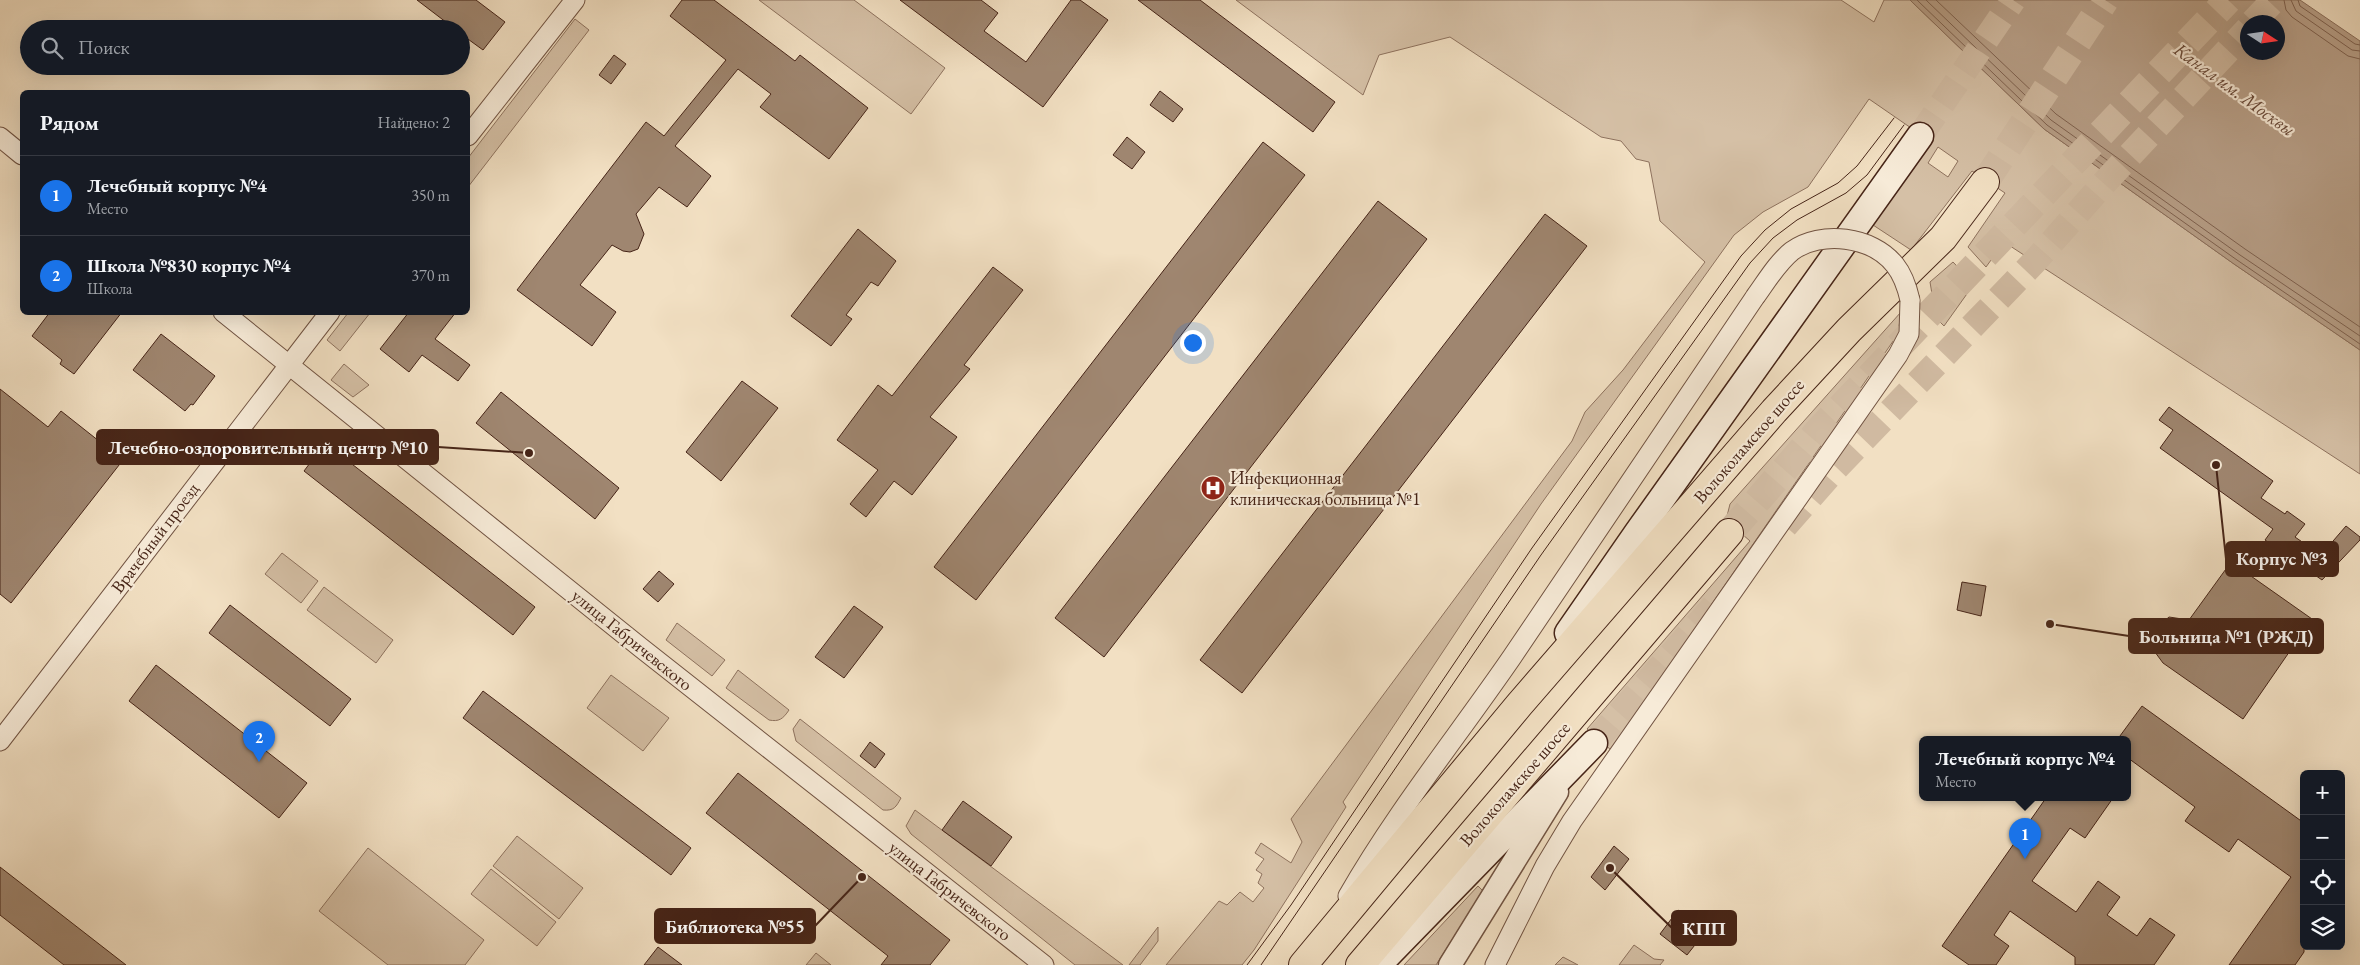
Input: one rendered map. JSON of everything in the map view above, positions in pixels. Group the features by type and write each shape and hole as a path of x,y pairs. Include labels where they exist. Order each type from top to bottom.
{"main road":[{"name":"Волоколамское шоссе","path":"1519,705 1638,532 1734,400 1920,136"},
{"name":"Волоколамское шоссе","path":"1310,957 1519,705 1774,411 1849,330 1943,238 1985,182"},
{"name":"Волоколамское шоссе","path":"1360,965 1729,533"},
{"path":"1378,965 1594,743"}],"street":[{"path":"470,133 575,0"},
{"path":"0,137 20,153"},
{"path":"1310,957 1369,860 1421,782 1511,658 1755,296 1774,271 1792,251 1815,241 1838,238 1859,242 1880,251 1894,264 1906,282 1910,300 1909,334 1898,355 1572,822 1545,866 1495,965"},
{"name":"улица Габричевского","path":"227,315 640,647 1044,965"},
{"name":"Врачебный проезд","path":"0,741 288,364 328,315"},
{"path":"1450,965 1554,796 1594,743"}],"shaded area":[{"path":"759,0 854,0 945,68 911,114"},
{"path":"1236,0 1841,0 1874,22 1884,0 1910,0 2044,129 2234,264 2360,350 2360,474 2004,242 1986,267 1968,247 2005,193 1972,171 1911,250 1873,225 1927,139 1869,99 1808,187 1763,212 1734,235 1541,504 1343,802 1346,807 1254,950 1242,965 1166,965 1219,901 1227,905 1240,892 1253,902 1264,888 1258,883 1262,874 1256,870 1264,859 1255,853 1261,843 1291,863 1302,842 1291,819 1572,441 1585,412 1623,370 1705,262 1660,221 1649,162 1636,159 1621,141 1601,137 1450,37 1379,55 1363,95","holes":["1938,147 1958,161 1948,177 1928,163"]},
{"path":"575,19 589,30 470,184 470,155"},
{"path":"1953,262 1974,284 1944,326 1936,318 1930,282"},
{"path":"1901,312 1898,334 1611,750 1587,729 1750,541 1726,520 1730,504"},
{"path":"346,315 368,315 340,351 327,340"},
{"path":"344,364 369,385 353,397 331,380"},
{"path":"282,553 318,581 301,603 265,574"},
{"path":"324,587 393,640 376,663 307,610"},
{"path":"677,623 725,660 712,676 666,640"},
{"path":"738,670 789,710 785,716 776,721 769,720 726,688"},
{"path":"611,675 669,718 643,751 587,708"},
{"path":"800,719 901,798 896,806 890,810 883,810 796,741 793,729"},
{"path":"915,810 1123,965 1075,965 911,834 906,826"},
{"path":"517,836 583,888 559,919 493,866"},
{"path":"368,848 484,940 465,965 388,965 319,911"},
{"path":"491,869 556,922 537,946 471,894"},
{"path":"1478,886 1483,891 1436,965 1404,965"},
{"path":"1158,927 1158,941 1140,965 1129,965"},
{"path":"1634,945 1654,959 1664,960 1660,965 1619,965"},
{"path":"816,953 831,965 806,965"},
{"path":"1563,957 1578,965 1555,965"}],"water":[{"name":"Канал им. Москвы","path":"1910,0 2300,0 2360,41 2360,350 2234,264 2044,129"}],"building":[{"path":"417,0 476,0 505,22 483,50 470,41 470,20 443,20"},
{"path":"682,0 714,0 795,61 800,55 868,108 829,159 760,107 771,94 738,69 675,146 711,176 687,207 659,187 636,214 644,234 638,249 630,252 623,251 612,245 580,285 616,312 592,346 517,290 646,122 664,136 726,60 670,16"},
{"path":"900,0 981,0 998,13 984,31 1026,62 1071,0 1080,0 1108,20 1043,107"},
{"path":"1138,0 1200,0 1335,102 1313,132"},
{"path":"614,55 626,64 611,84 599,75"},
{"path":"1160,91 1183,109 1173,122 1150,105"},
{"path":"1127,137 1145,152 1132,169 1113,155"},
{"path":"1263,142 1305,175 976,600 934,567"},
{"path":"1378,201 1427,239 1104,657 1055,618"},
{"path":"1545,214 1587,246 1242,693 1200,660"},
{"path":"858,229 896,261 878,286 871,282 846,315 852,319 831,346 791,316"},
{"path":"993,267 1023,290 964,365 970,369 930,417 957,437 912,495 894,481 866,517 850,504 878,470 837,440 878,385 892,396"},
{"path":"48,315 120,315 74,374 60,364 62,360 32,336"},
{"path":"407,315 454,315 435,339 470,365 458,381 422,355 409,372 380,349"},
{"path":"161,334 215,376 193,405 191,404 185,411 133,370"},
{"path":"742,381 778,408 721,481 686,452"},
{"path":"0,389 48,427 61,411 123,460 11,603 0,594"},
{"path":"501,392 619,488 595,519 476,423"},
{"path":"2169,407 2273,481 2261,498 2285,514 2287,511 2305,524 2295,537 2321,555 2346,526 2360,537 2360,540 2322,580 2265,540 2273,529 2160,448 2173,430 2159,420"},
{"path":"325,443 535,607 513,635 304,471"},
{"path":"2231,562 2312,619 2243,719 2163,663 2152,648 2155,629 2169,617 2189,620"},
{"path":"659,571 674,584 658,602 643,589"},
{"path":"1962,582 1986,586 1981,616 1957,610"},
{"path":"230,605 351,699 330,726 209,633"},
{"path":"854,606 883,627 844,678 815,657"},
{"path":"156,665 307,783 279,818 129,701"},
{"path":"483,691 691,848 671,875 463,718"},
{"path":"2142,706 2300,820 2300,950 2304,950 2304,952 2295,965 2229,965 2291,877 2238,839 2229,852 2185,821 2195,807 2131,760 2131,736 2120,736"},
{"path":"870,742 885,754 875,768 860,756"},
{"path":"738,773 950,940 930,965 881,965 888,956 706,813"},
{"path":"963,801 1012,837 991,866 942,830"},
{"path":"2044,801 2111,801 2085,838 2070,828 2032,881 2076,912 2098,881 2120,897 2107,915 2137,936 2150,918 2175,935 2154,965 2075,965 2075,957 2010,911 1994,935 2009,946 1996,965 1969,965 1942,946"},
{"path":"1614,846 1629,859 1605,890 1591,877"},
{"path":"0,867 126,965 64,965 0,915"},
{"path":"1678,910 1706,931 1687,955 1660,934"},
{"path":"658,947 682,965 644,965"}],"tunnel":[{"path":"1920,136 2013,0"},
{"path":"1985,182 2105,0"},
{"path":"1729,533 1819,430 2228,0"},
{"path":"2260,15 2274,0"},
{"path":"1785,526 1835,469 2036,260 2105,182 2240,38"},
{"path":"1594,743 1721,598"}],"tram line":[{"path":"1247,965 1291,905 1532,548 1741,256 1765,230 1791,209 1838,183 1857,166 1894,118"},
{"path":"1261,965 1541,555 1750,263 1773,238 1797,220 1846,193 1867,175 1904,125"}],"place":[{"name":"Лечебно-оздоровительный центр №10","path":"529,453"},
{"name":"Корпус №3","path":"2216,465"},
{"name":"Инфекционная клиническая больница №1","path":"1213,488"},
{"name":"Больница №1 (РЖД)","path":"2050,624"},
{"name":"Школа №830 корпус №4","path":"259,762"},
{"name":"Лечебный корпус №4","path":"2025,859"},
{"name":"КПП","path":"1610,868"},
{"name":"Библиотека №55","path":"862,877"}]}
